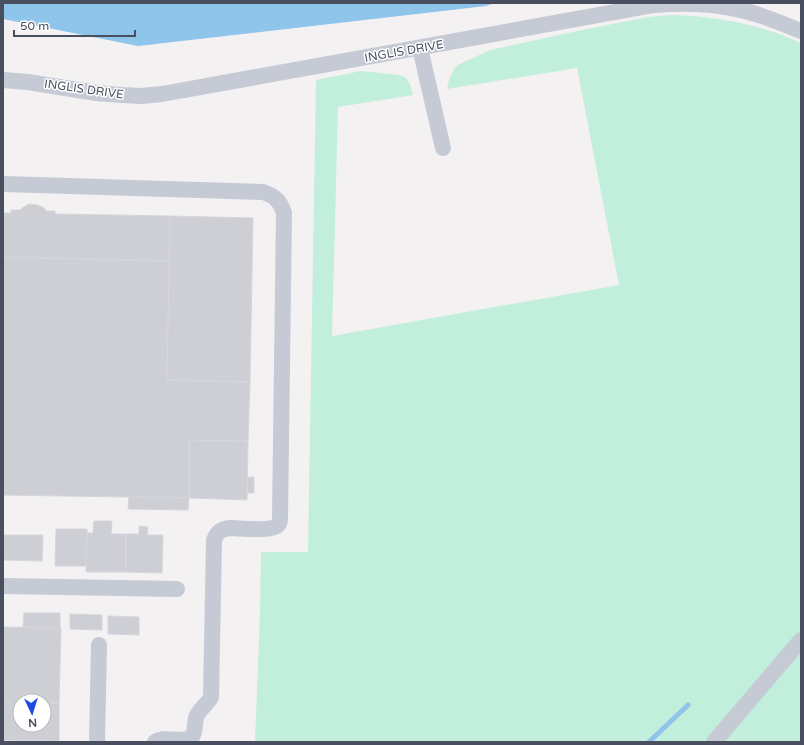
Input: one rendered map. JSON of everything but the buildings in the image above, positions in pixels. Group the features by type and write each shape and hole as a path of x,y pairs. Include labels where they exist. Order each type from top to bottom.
{"street":[{"name":"INGLIS DRIVE","path":"3,80 28,82 103,94 141,96 162,94 654,5 691,3 730,8 753,13 801,31"},
{"path":"420,48 443,148"},
{"path":"3,184 263,192 271,195 277,200 282,206 284,212 279,523 278,526 270,529 224,528 216,535 214,540 211,697 196,718 195,731 192,737 187,739 162,739 155,742"},
{"path":"3,586 177,589"},
{"path":"714,742 801,640"},
{"path":"97,742 99,645"}],"green space":[{"path":"672,15 706,17 754,26 801,43 801,631 707,742 255,742 261,552 308,552 316,80 361,71 399,75 406,78 410,84 413,95 338,107 332,336 619,285 577,68 447,89 452,73 458,65 490,50 649,17"},
{"path":"801,650 801,742 722,742"}],"water":[{"path":"3,3 494,3 486,6 138,46 3,19"}],"waterway":[{"path":"649,742 688,705"}]}
